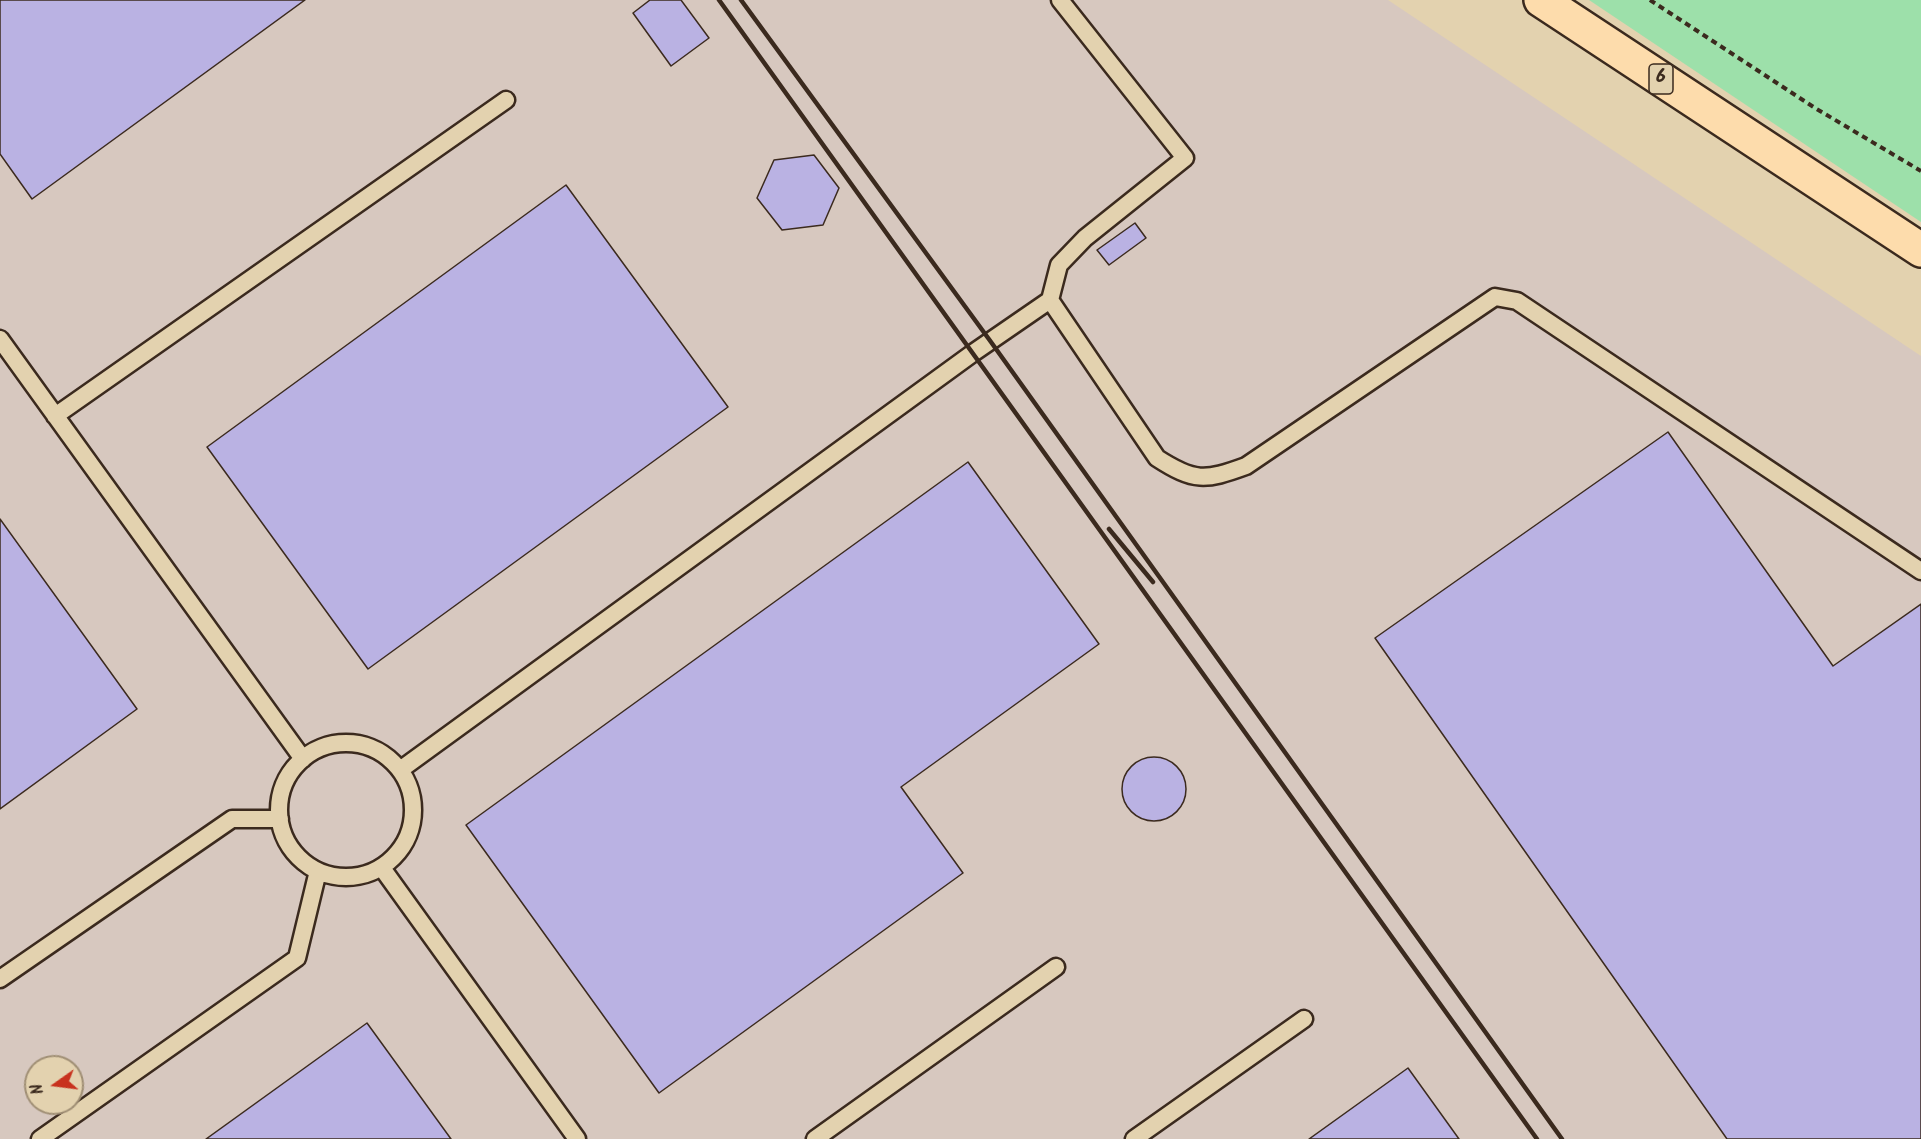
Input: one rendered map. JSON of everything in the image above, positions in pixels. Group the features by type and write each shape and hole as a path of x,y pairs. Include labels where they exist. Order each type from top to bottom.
{"main road":[{"name":"6","path":"1541,0 1921,250"}],"lane":[{"path":"400,770 973,353 1050,300 1059,265 1085,238 1185,158 1060,0"},
{"path":"55,416 506,100"},
{"path":"1050,300 1157,458 1182,474 1215,477 1246,466 1495,297 1517,301 1921,571"},
{"path":"0,339 303,759"},
{"path":"343,743 364,745 384,755 400,770 412,795 412,823 402,849 382,868 361,876 339,877 318,871 300,858 286,840 280,819 281,797 289,776 303,759 322,748 343,743"},
{"path":"0,979 232,819 280,819"},
{"path":"382,868 577,1139"},
{"path":"40,1139 297,958 318,871"},
{"path":"815,1139 1056,967"},
{"path":"1134,1139 1304,1019"}],"path":[{"path":"1650,0 1815,108 1921,171"}],"shaded area":[{"path":"0,0 1388,0 1921,356 1921,1139 0,1139"}],"green space":[{"path":"1589,0 1921,0 1921,222"}],"building":[{"path":"0,0 305,0 32,199 0,154"},
{"path":"650,0 681,0 709,38 671,66 633,13"},
{"path":"814,155 839,188 823,225 782,230 757,198 774,160"},
{"path":"566,185 728,407 368,669 207,447"},
{"path":"1135,223 1146,238 1109,265 1097,250"},
{"path":"1668,432 1833,666 1921,604 1921,1139 1727,1139 1375,638"},
{"path":"968,462 1099,644 901,787 963,873 659,1093 466,825"},
{"path":"0,519 137,709 0,809"},
{"path":"1154,757 1166,759 1177,766 1184,777 1186,789 1184,801 1177,812 1166,819 1154,821 1142,819 1131,812 1124,801 1122,789 1124,777 1131,766 1142,759"},
{"path":"367,1023 451,1139 206,1139"},
{"path":"1408,1068 1459,1139 1309,1139"}],"railway":[{"path":"719,0 1537,1139"},
{"path":"741,0 991,342 1562,1139"},
{"path":"1109,529 1153,582"}]}
